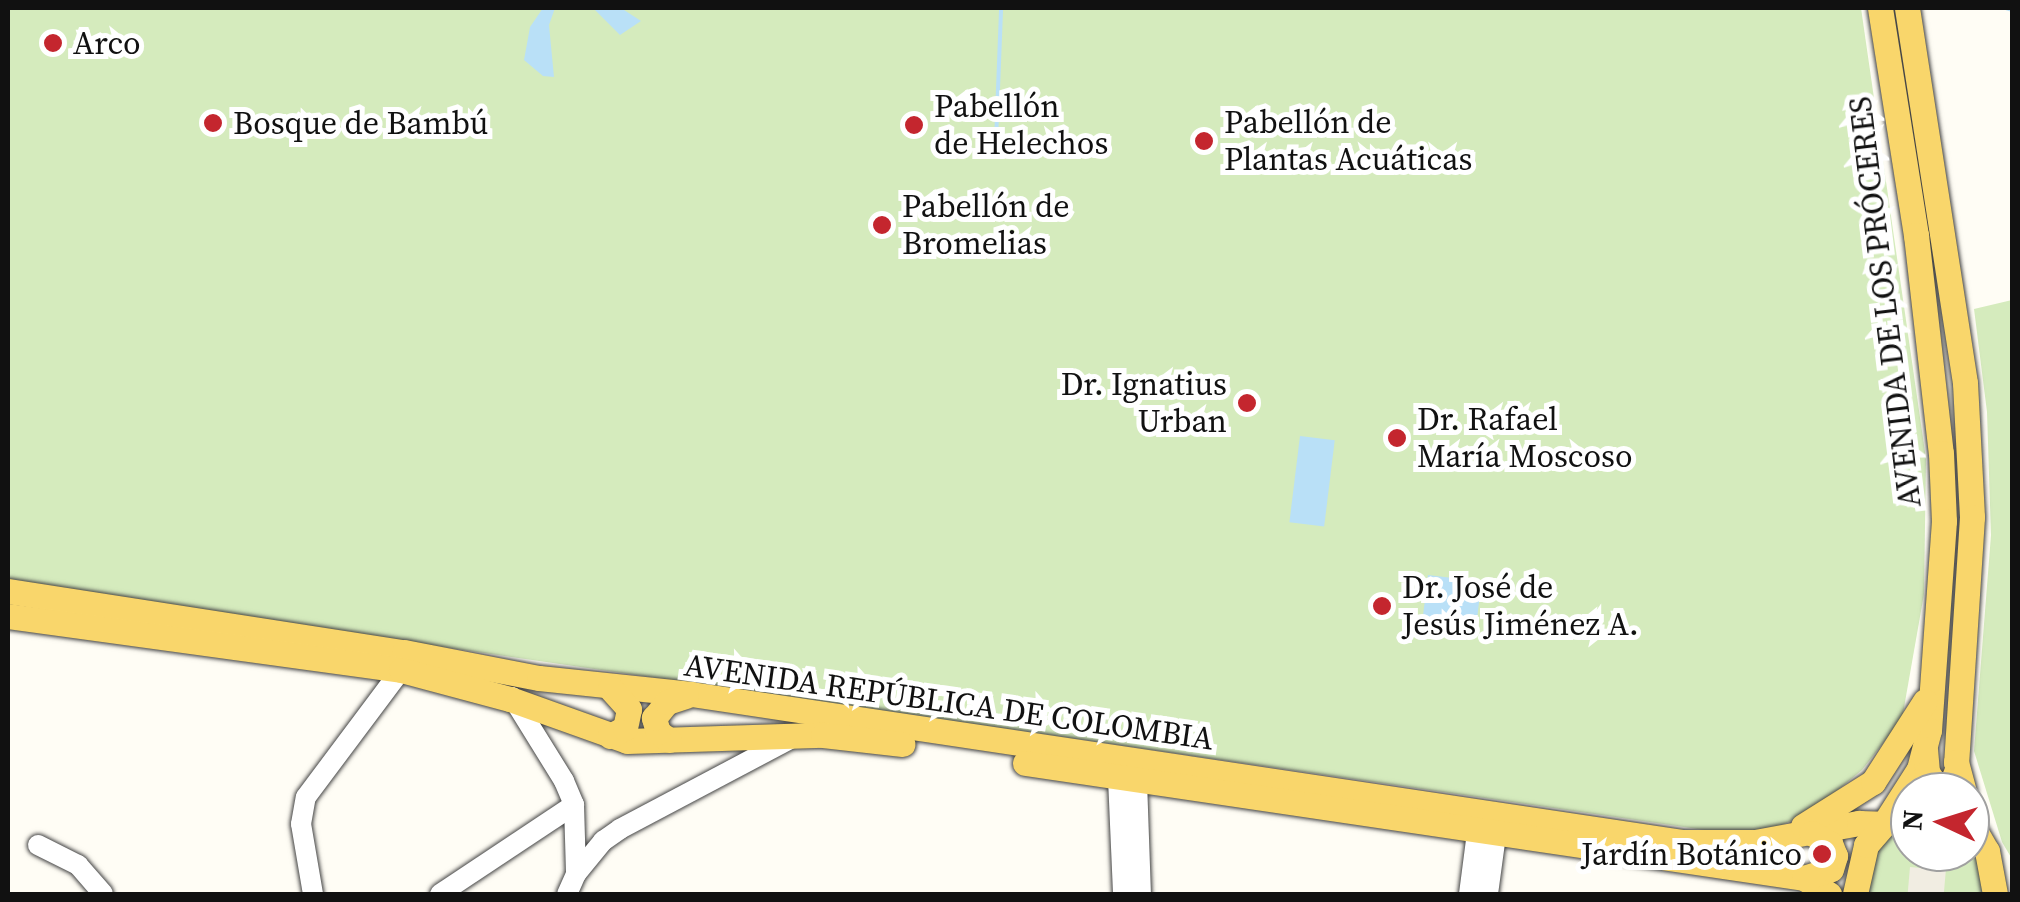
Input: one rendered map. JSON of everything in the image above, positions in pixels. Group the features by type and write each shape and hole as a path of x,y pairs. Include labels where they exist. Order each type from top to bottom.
{"main road":[{"name":"AVENIDA DE LOS PRÓCERES","path":"1880,8 1916,235 1941,453 1942,577 1925,749 1916,772"},
{"name":"AVENIDA DE LOS PRÓCERES","path":"1907,8 1965,383 1972,517 1961,772"},
{"name":"AVENIDA REPÚBLICA DE COLOMBIA","path":"8,591 404,652 539,678 691,694 1682,842 1755,842 1890,817"},
{"name":"AVENIDA REPÚBLICA DE COLOMBIA","path":"8,616 402,670 510,699 610,736 668,740 797,736 897,743 1804,878 1829,894"},
{"path":"1785,836 1873,782 1916,721 1932,687"},
{"path":"610,688 630,709 625,728 610,736"},
{"path":"668,740 655,726 658,710 691,694"},
{"path":"1925,749 1927,772"},
{"name":"AVENIDA DE LOS PRÓCERES","path":"1855,894 1859,860 1890,820"},
{"path":"1804,878 1831,869 1836,856 1830,843 1811,834"},
{"path":"1990,852 2012,883"}],"street":[{"path":"313,894 300,824 306,796 402,670"},
{"path":"539,678 510,699 564,780 574,806 576,874"},
{"path":"568,894 576,874 620,829 797,736"},
{"path":"1123,894 1128,780"},
{"path":"1128,780 1141,894"},
{"path":"440,894 574,806"},
{"path":"1469,894 1487,833"},
{"path":"1487,833 1488,894"},
{"path":"38,846 78,865 103,894"}],"green space":[{"path":"8,8 1861,8 1926,459 1924,594 1902,719 1862,770 1811,812 1775,828 1739,835 8,584"},
{"path":"2012,300 2012,859 2002,842 1990,803 1990,772 1980,772 1974,751 1991,535 1987,412 1974,309"},
{"path":"1890,830 1890,872 1982,872 1989,894 1862,894 1870,854"}],"shaded area":[{"path":"1910,872 1946,872 1944,894 1908,894"}],"water":[{"path":"543,8 555,8 549,25 554,77 543,76 524,60 530,27"},
{"path":"593,8 621,8 641,21 620,35"},
{"path":"1300,436 1335,440 1324,527 1289,522"},
{"path":"1428,575 1482,582 1476,624 1423,618"}],"waterway":[{"path":"996,141 1001,8"},
{"path":"2006,8 2012,10"}],"place":[{"name":"Arco","path":"53,43"},
{"name":"Bosque de Bambú","path":"213,123"},
{"name":"Pabellón de Helechos","path":"914,125"},
{"name":"Pabellón de Plantas Acuáticas","path":"1204,141"},
{"name":"Pabellón de Bromelias","path":"882,225"},
{"name":"Dr. Ignatius Urban","path":"1247,403"},
{"name":"Dr. Rafael María Moscoso","path":"1397,438"},
{"name":"Dr. José de Jesús Jiménez A.","path":"1382,606"},
{"name":"Jardín Botánico","path":"1822,854"}]}
